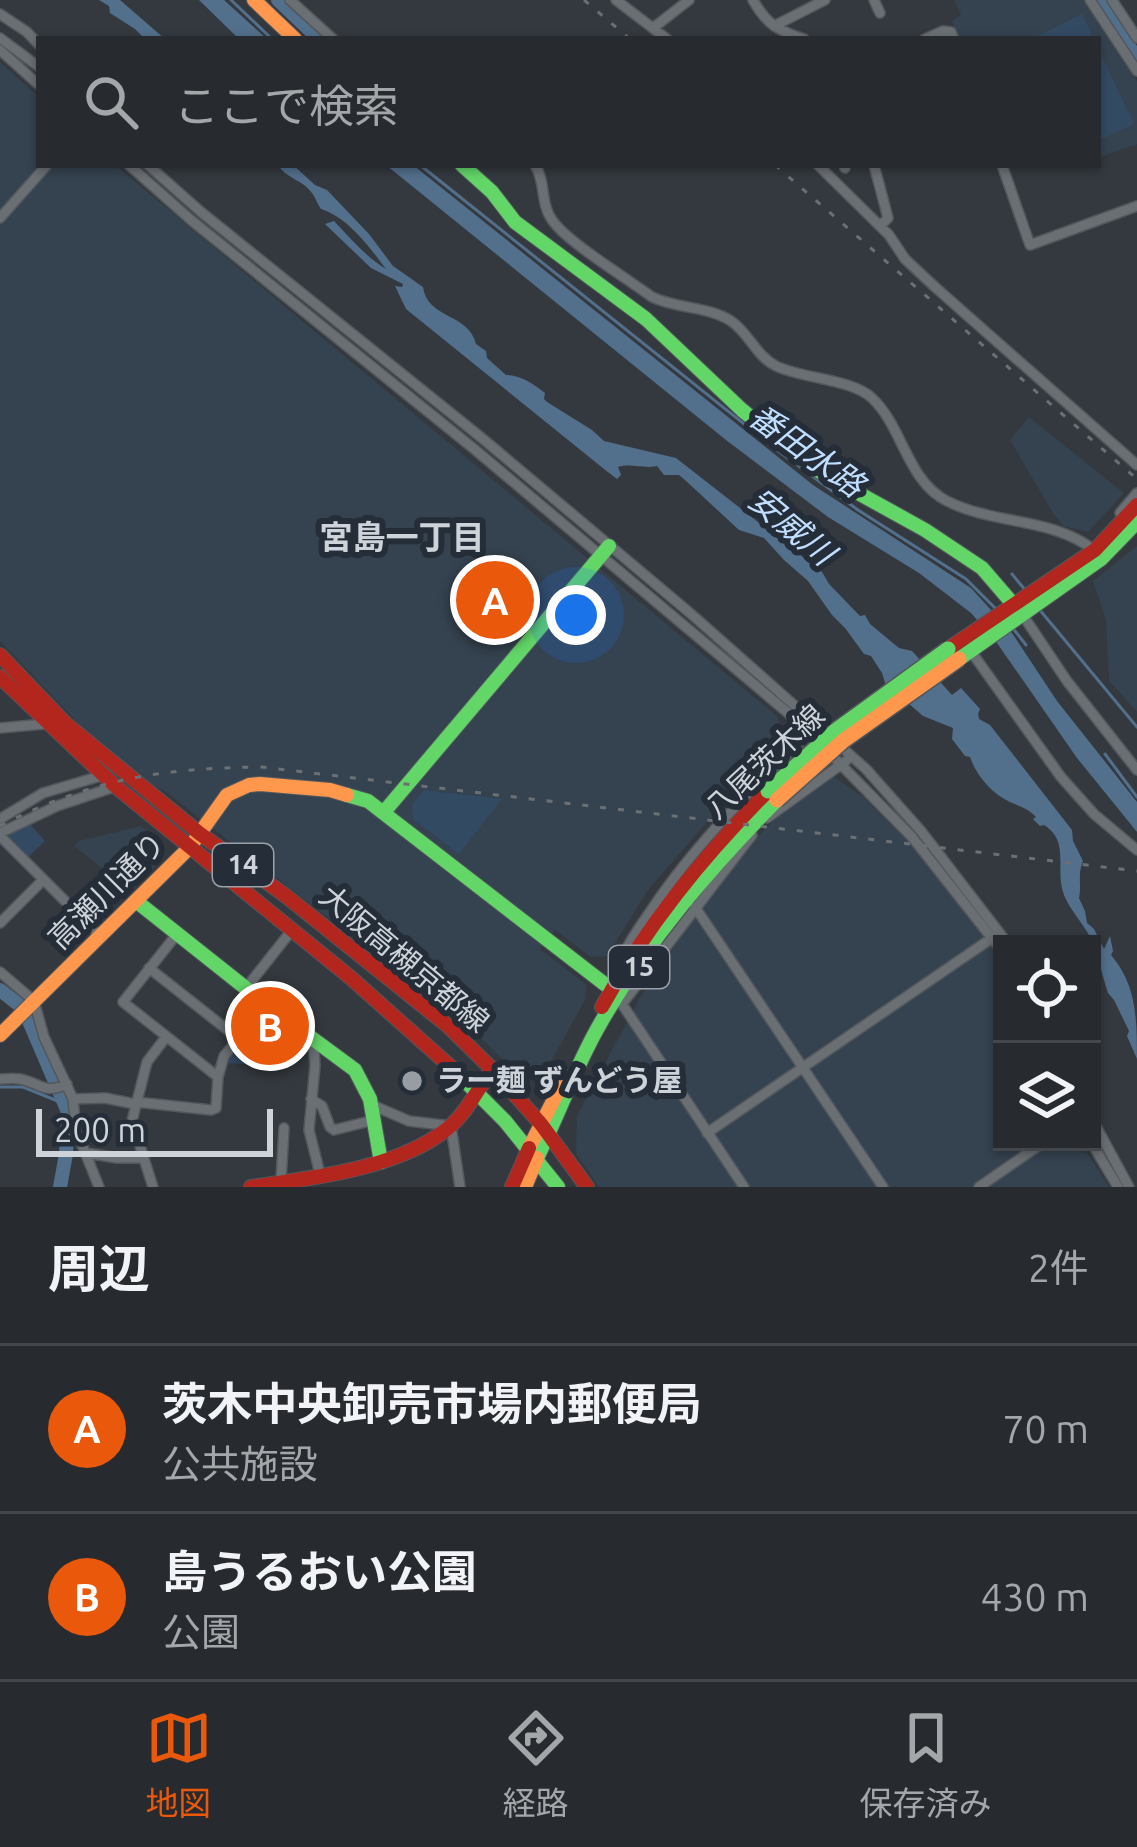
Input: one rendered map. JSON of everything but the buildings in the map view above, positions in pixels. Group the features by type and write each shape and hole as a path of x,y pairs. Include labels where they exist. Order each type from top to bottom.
{"main road":[{"path":"254,0 293,36"},
{"path":"465,168 492,192 515,223 646,319 742,410 813,468 925,530 982,568 1018,609"},
{"name":"八尾茨木線","path":"1098,554 1137,505"},
{"name":"八尾茨木線","path":"545,1129 611,988 664,910 730,829 1137,522"},
{"path":"384,812 604,551"},
{"name":"大阪高槻京都線","path":"0,655 66,724 292,930 476,1088 558,1187"},
{"name":"大阪高槻京都線","path":"0,677 44,724 112,781 194,840 286,896 448,1026 545,1129 586,1187"},
{"name":"高瀬川通り","path":"0,1035 194,840 227,796 260,784 350,794 384,812 611,988"},
{"name":"八尾茨木線","path":"533,1153 600,1025 648,952 773,795"},
{"path":"136,901 355,1070 366,1086 380,1162"},
{"path":"634,986 648,952"},
{"path":"600,1025 622,1004"},
{"path":"251,1187 321,1178 415,1148 451,1126 492,1069"},
{"path":"512,1187 533,1153"},
{"path":"525,1187 533,1153"}],"street":[{"path":"290,0 330,36"},
{"path":"616,0 663,36"},
{"path":"652,28 689,0"},
{"path":"770,0 755,3 774,26 791,36"},
{"path":"774,26 825,0"},
{"path":"874,0 880,13"},
{"path":"1090,0 1137,71"},
{"path":"1112,0 1137,38"},
{"path":"0,14 36,42"},
{"path":"0,38 36,65"},
{"path":"0,50 36,82"},
{"path":"0,218 44,168"},
{"path":"132,168 473,448 706,628 845,761"},
{"path":"151,168 483,439 809,733 845,761 866,769 921,831 995,935"},
{"path":"537,168 548,214 563,232 652,297 726,318 773,365 863,391 886,414 928,488 944,500 990,517 1045,526 1080,538 1098,554"},
{"path":"821,168 880,226 905,259 1137,465"},
{"path":"875,168 888,209 888,218 880,226"},
{"path":"1003,168 1030,244 1137,206"},
{"path":"1110,535 1116,518 1137,493"},
{"path":"1018,609 1137,770"},
{"path":"966,647 1061,777 1094,814 1137,850"},
{"path":"0,728 44,724"},
{"path":"611,988 625,950 677,871 809,733"},
{"path":"743,1187 622,1004 764,820 845,761"},
{"path":"0,819 43,793 112,781"},
{"path":"100,937 0,834 112,781"},
{"path":"0,923 43,880"},
{"path":"695,907 883,1187"},
{"path":"246,988 292,930"},
{"path":"177,934 123,1002 218,1077"},
{"path":"707,1132 993,938"},
{"path":"149,968 239,1039"},
{"path":"0,972 34,1001 62,1087 73,1099 76,1130 99,1187"},
{"path":"73,1099 216,1108 224,1057 266,1005"},
{"path":"153,1187 132,1121 146,1061 166,1037"},
{"path":"314,1038 309,1130 321,1178"},
{"path":"0,1079 23,1079 46,1090 62,1087"},
{"path":"311,1099 322,1106 334,1130 373,1112 451,1126 460,1187"},
{"path":"281,1181 284,1128"},
{"path":"1101,1136 1129,1187"},
{"path":"979,1187 1031,1151"},
{"path":"1096,1151 1118,1187"},
{"path":"86,1154 144,1158"}],"shaded area":[{"path":"99,0 120,0 162,36 142,36 110,13 109,6"},
{"path":"199,0 224,0 264,36 236,36"},
{"path":"954,0 1083,0 1137,81 1137,144 1101,157 1101,36 958,36 952,21 961,15"},
{"path":"1082,14 1093,36 1037,36"},
{"path":"1101,54 1134,124 1101,140"},
{"path":"0,62 36,94 36,168 119,168 777,716 786,740 648,890 607,956 591,957 555,930 540,949 587,985 585,1000 546,1070 516,1074 476,1033 170,795 133,773 93,739 0,641"},
{"path":"281,168 296,168 327,190 393,266 423,287 432,305 465,327 506,375 536,386 547,402 604,441 676,458 822,572 860,616 865,615 899,648 912,651 952,695 961,688 980,709 979,719 990,725 1072,830 1083,861 1079,898 1087,923 1097,935 1089,935 1064,895 1060,848 1052,832 986,783 952,739 953,728 923,716 885,683 871,656 864,654 808,581 764,538 739,530 679,475 664,475 657,466 618,467 621,475 617,479 406,309 395,286 403,284 371,268 325,224 334,221 386,269 350,226 321,209 308,189"},
{"path":"390,168 417,168 813,485 971,588 1012,633 1057,701 1137,802 1137,832 971,613 919,573 828,517"},
{"path":"1029,417 1124,493 1088,532 1063,526 1010,440"},
{"path":"1137,546 1137,712 1109,681 1106,620 1093,581"},
{"path":"833,776 863,797 919,852 993,947 993,1151 1086,1151 1109,1187 599,1187 576,1154 577,1116 641,996 702,902 779,815"},
{"path":"424,790 502,799 459,854 413,819 412,804"},
{"path":"28,822 45,841 28,857 9,839 10,832"},
{"path":"141,826 150,833 146,840 159,862 131,891 74,846 79,841"},
{"path":"1110,936 1111,955 1131,991 1137,1059 1129,1031 1108,993 1101,943 1104,949"},
{"path":"263,1012 309,1040 261,1047 262,1065 224,1063"}],"waterway":[{"path":"231,0 269,36"},
{"path":"278,0 316,36"},
{"path":"1099,0 1137,59"},
{"name":"番田水路","path":"424,168 773,447 858,510 966,579 998,611"},
{"path":"1012,574 1026,591"},
{"path":"1039,609 1137,727"},
{"path":"1012,627 1026,645"},
{"path":"1105,754 1137,797"},
{"path":"0,990 18,1004"},
{"path":"29,1021 68,1112 60,1187"},
{"path":"0,1087 23,1087 65,1104"}],"railway":[{"path":"584,0 626,36"},
{"path":"778,168 1137,479"},
{"path":"0,826 65,797 127,779 262,767 1137,871"}],"traffic: fast":[{"path":"465,168 515,222 646,319 742,410 813,468 925,530 982,568 1019,611"},
{"path":"959,659 1101,559 1137,522"},
{"path":"384,812 609,546"},
{"path":"768,791 835,731 948,649"},
{"path":"347,795 368,801 611,989"},
{"path":"537,1158 618,993 704,879 777,800"},
{"path":"136,901 355,1070 370,1099 381,1162"},
{"path":"453,1069 505,1121 558,1187"}],"traffic: slow":[{"path":"254,0 292,36"},
{"path":"777,800 843,741 959,659"},
{"path":"0,1035 190,847 227,795 260,784 347,795"},
{"path":"529,1148 566,1076"},
{"path":"525,1187 537,1158"}],"traffic: jam":[{"path":"948,649 1095,550 1137,505"},
{"path":"0,655 66,724 448,1026 541,1124 587,1187"},
{"path":"0,677 114,785 351,978 453,1069"},
{"path":"602,1007 677,893 768,791"},
{"path":"251,1187 353,1170 427,1143 460,1116 492,1069"},
{"path":"512,1187 529,1148"}],"place":[{"name":"茨木中央卸売市場内郵便局","path":"495,600"},
{"name":"島うるおい公園","path":"270,1026"},
{"name":"ラー麺 ずんどう屋","path":"412,1081"}],"district":[{"name":"宮島一丁目","path":"402,537"}],"water label":[{"name":"安威川","path":"792,526"}]}
